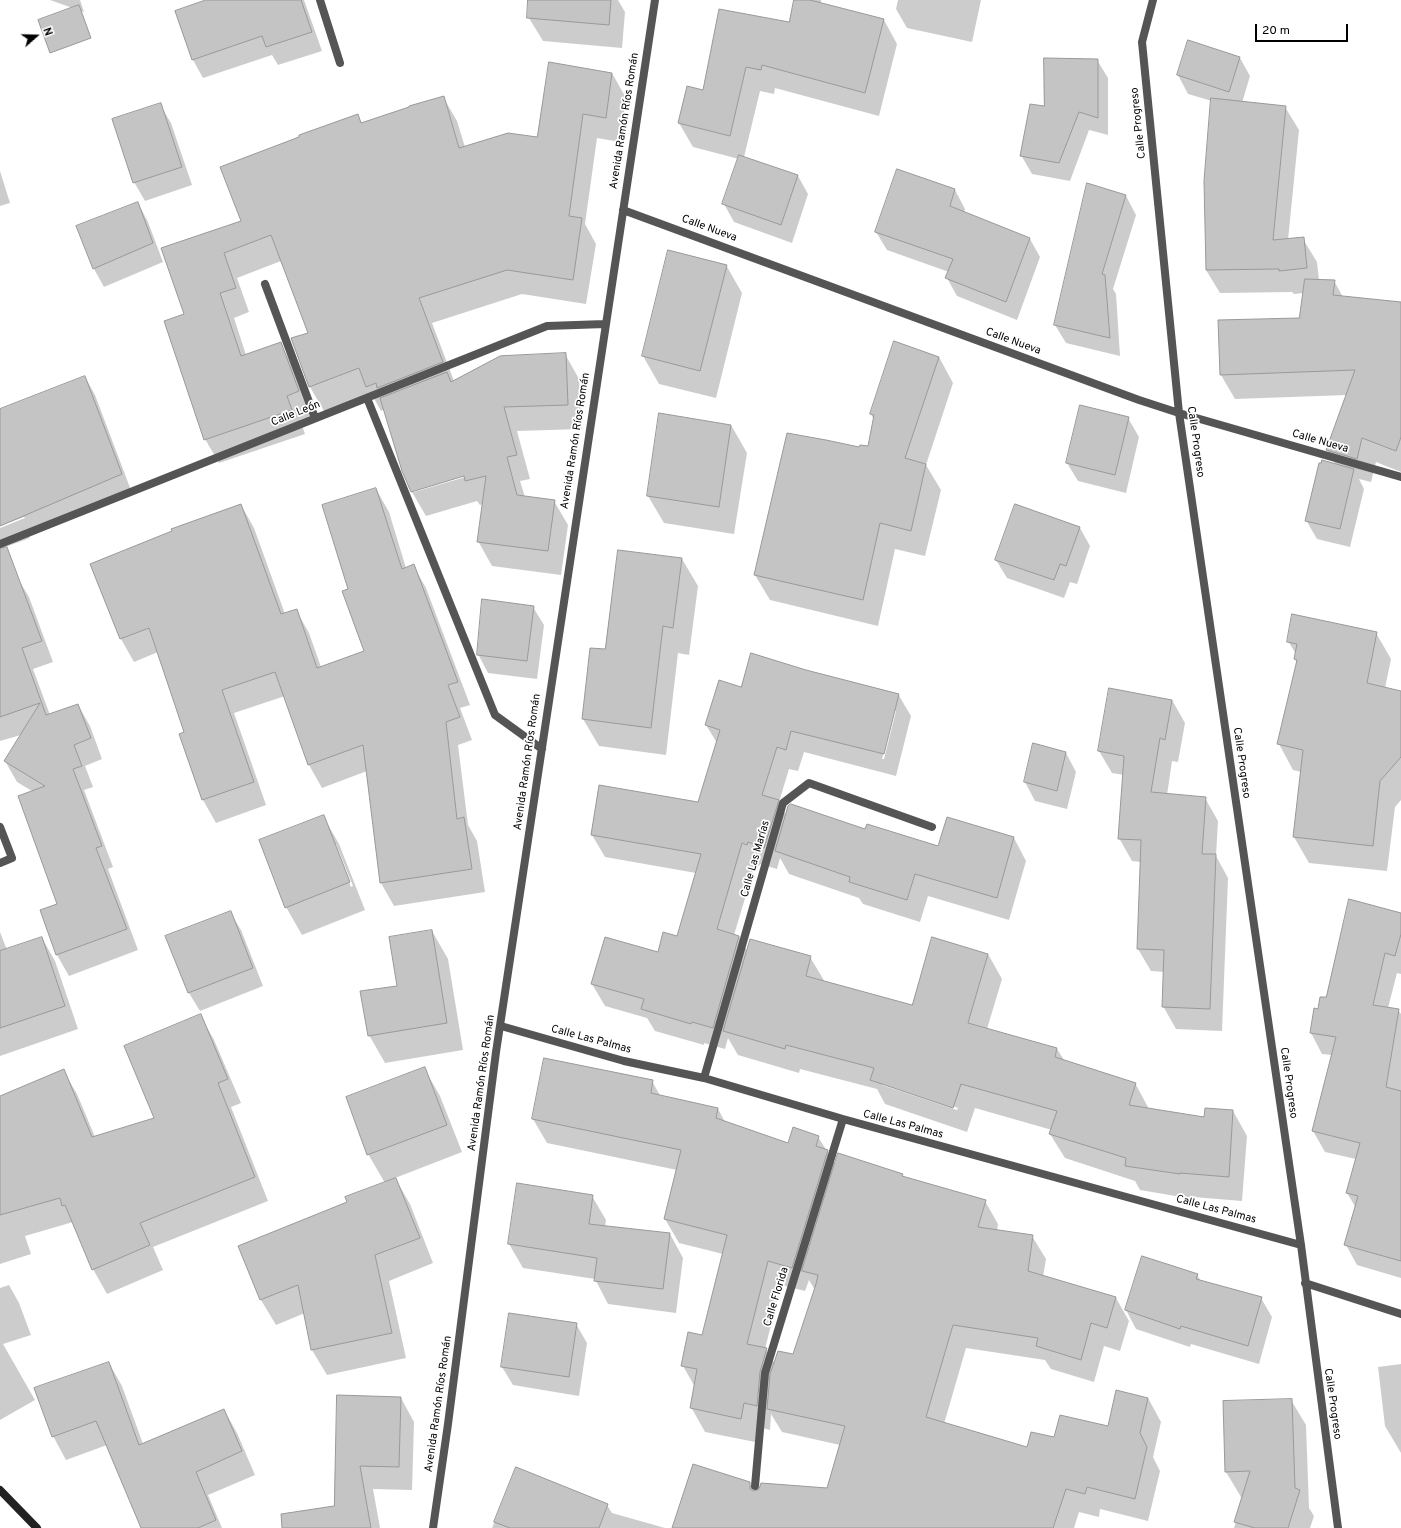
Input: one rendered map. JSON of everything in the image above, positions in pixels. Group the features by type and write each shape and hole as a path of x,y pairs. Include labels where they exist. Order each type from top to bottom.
{"street":[{"path":"320,0 340,63"},
{"name":"Avenida Ramón Ríos Román","path":"433,1528 501,1026 605,324 655,0"},
{"name":"Calle Progreso","path":"1153,0 1142,42 1179,413 1301,1245 1338,1528"},
{"name":"Calle Nueva","path":"623,210 1132,397 1179,413 1401,477"},
{"path":"265,284 315,418"},
{"name":"Calle León","path":"0,544 547,326 605,324"},
{"path":"367,398 495,715 542,749"},
{"name":"Calle Las Marías","path":"704,1078 783,804 809,783 932,827"},
{"path":"0,827 12,858 0,863"},
{"name":"Calle Las Palmas","path":"501,1026 624,1061 704,1078 843,1119 1301,1245"},
{"name":"Calle Florida","path":"755,1486 765,1373 843,1119"},
{"path":"1305,1283 1401,1314"},
{"path":"0,1490 37,1528"}],"building":[{"path":"206,0 301,0 312,32 266,47 262,36 192,60 175,11"},
{"path":"528,0 611,0 609,25 527,18"},
{"path":"794,0 810,0 884,19 865,93 762,65 761,70 746,67 730,136 678,123 687,86 703,90 719,9 789,22"},
{"path":"79,5 91,38 50,53 38,20"},
{"path":"1188,40 1240,57 1229,92 1177,75"},
{"path":"1044,58 1098,59 1098,118 1079,112 1059,163 1020,156 1030,104 1044,106"},
{"path":"549,62 612,73 606,118 583,114 569,216 582,218 573,280 507,270 419,298 443,362 377,388 376,383 366,387 359,368 309,387 291,338 308,333 271,235 224,253 236,288 220,293 241,356 281,342 299,391 287,396 292,410 204,440 164,321 184,314 161,248 241,221 220,167 299,137 299,135 358,114 361,123 409,106 444,96 459,148 508,133 537,137"},
{"path":"1211,98 1286,106 1273,240 1304,237 1307,268 1279,271 1279,269 1206,270 1204,181"},
{"path":"161,103 182,167 133,183 112,119"},
{"path":"739,155 798,175 781,225 722,204"},
{"path":"897,169 955,189 950,206 1030,238 1006,302 945,278 953,259 875,232"},
{"path":"1087,183 1126,195 1102,274 1105,275 1110,338 1054,325"},
{"path":"138,202 153,243 93,269 76,226"},
{"path":"668,250 727,265 700,371 642,356"},
{"path":"1305,279 1335,280 1333,295 1401,302 1401,437 1396,451 1362,438 1357,459 1326,450 1355,370 1220,375 1218,320 1299,318"},
{"path":"894,341 939,357 905,458 926,464 911,531 880,523 863,600 754,575 787,433 859,447 860,445 868,446 874,415 870,414"},
{"path":"566,353 568,405 504,407 517,455 507,457 517,495 555,500 548,551 477,542 486,476 465,481 464,476 411,492 402,471 380,398 447,372 451,382 500,356"},
{"path":"85,376 122,474 0,526 0,409"},
{"path":"1080,405 1129,417 1115,475 1066,463"},
{"path":"659,413 731,425 719,507 647,496"},
{"path":"1322,460 1354,469 1340,529 1305,521 1319,463 1321,463"},
{"path":"376,488 402,569 414,564 458,682 448,685 460,717 446,722 457,819 464,817 472,869 380,883 363,745 308,765 275,672 222,690 254,782 202,800 179,734 184,732 149,628 120,639 90,564 172,531 171,529 241,504 281,614 297,609 317,668 364,651 342,591 348,589 322,505"},
{"path":"1015,504 1080,527 1066,566 1060,564 1054,580 995,560"},
{"path":"7,547 42,641 22,648 46,715 78,704 91,738 74,745 82,766 73,769 102,846 96,848 127,929 56,955 40,910 57,904 18,796 45,786 4,761 40,703 0,717 0,549"},
{"path":"618,550 682,558 673,628 663,626 651,728 582,719 590,648 605,649"},
{"path":"482,599 534,606 527,661 477,655"},
{"path":"1292,614 1377,632 1367,683 1401,691 1401,757 1380,781 1373,846 1293,837 1303,750 1277,744 1297,660 1294,659 1297,644 1287,642"},
{"path":"751,653 806,670 899,694 884,754 791,731 786,750 777,747 762,795 779,800 764,848 748,842 747,845 742,843 717,929 739,936 713,1028 692,1022 691,1024 641,1009 644,999 591,984 605,937 658,952 663,932 677,936 701,854 591,835 599,785 698,802 720,730 705,725 719,680 741,687"},
{"path":"1109,688 1172,700 1165,740 1160,738 1151,792 1206,797 1202,854 1216,854 1210,1009 1162,1007 1164,950 1137,949 1141,840 1118,839 1124,756 1098,751"},
{"path":"1033,743 1066,752 1057,791 1024,782"},
{"path":"791,804 865,829 867,824 938,846 947,817 1014,837 997,898 915,874 907,900 849,882 850,877 775,851 788,806"},
{"path":"324,815 350,882 285,908 259,840"},
{"path":"1349,899 1401,913 1401,934 1395,956 1385,953 1373,1005 1399,1009 1386,1087 1401,1091 1401,1261 1344,1245 1358,1196 1346,1193 1360,1143 1312,1131 1336,1037 1310,1033 1314,1008 1318,1009 1320,997 1326,997"},
{"path":"231,911 253,968 188,993 165,936"},
{"path":"432,930 447,1023 368,1036 360,991 397,986 389,937"},
{"path":"42,937 65,1006 0,1028 0,951"},
{"path":"932,937 988,954 968,1023 1057,1048 1055,1057 1136,1083 1129,1105 1204,1117 1205,1108 1233,1110 1229,1177 1180,1174 1125,1166 1126,1158 1049,1134 1057,1111 961,1084 953,1108 870,1080 874,1068 786,1045 785,1049 723,1031 750,939 811,956 806,976 912,1005"},
{"path":"201,1014 228,1079 218,1083 255,1177 140,1223 150,1245 92,1270 65,1205 62,1206 60,1198 0,1215 0,1096 64,1069 92,1137 154,1118 124,1046"},
{"path":"544,1058 653,1080 651,1093 718,1108 716,1118 788,1143 793,1127 819,1136 816,1146 828,1150 792,1268 768,1261 747,1344 767,1348 760,1372 757,1406 744,1403 741,1419 690,1408 697,1369 681,1366 688,1332 702,1335 727,1235 664,1219 681,1150 532,1119"},
{"path":"425,1067 447,1125 367,1155 346,1097"},
{"path":"838,1153 903,1174 902,1176 986,1200 978,1227 1033,1235 1028,1271 1116,1297 1107,1328 1091,1323 1081,1360 1036,1346 1038,1338 953,1325 926,1417 1027,1447 1031,1432 1054,1437 1060,1415 1108,1426 1116,1390 1148,1398 1140,1433 1147,1447 1135,1499 1087,1487 1085,1494 1066,1489 1053,1528 672,1528 693,1464 750,1482 750,1489 754,1491 759,1489 761,1483 827,1488 845,1426 767,1409 770,1374 778,1351 793,1354 816,1284 818,1275 802,1271"},
{"path":"396,1178 420,1238 375,1255 392,1333 311,1350 298,1285 260,1300 238,1246 347,1202 345,1197"},
{"path":"517,1183 593,1195 589,1224 670,1233 663,1289 594,1281 597,1258 508,1244"},
{"path":"1142,1256 1198,1274 1196,1279 1262,1297 1248,1346 1181,1326 1180,1329 1125,1310"},
{"path":"509,1313 577,1323 569,1377 501,1367"},
{"path":"109,1362 139,1445 224,1409 242,1451 196,1472 216,1520 198,1528 141,1528 96,1421 52,1437 34,1388"},
{"path":"337,1395 401,1397 399,1467 360,1466 371,1528 282,1528 281,1514 334,1506"},
{"path":"1292,1399 1295,1488 1300,1490 1288,1528 1255,1528 1234,1522 1250,1471 1225,1472 1223,1401"},
{"path":"516,1467 608,1504 599,1528 510,1528 494,1522"}]}
